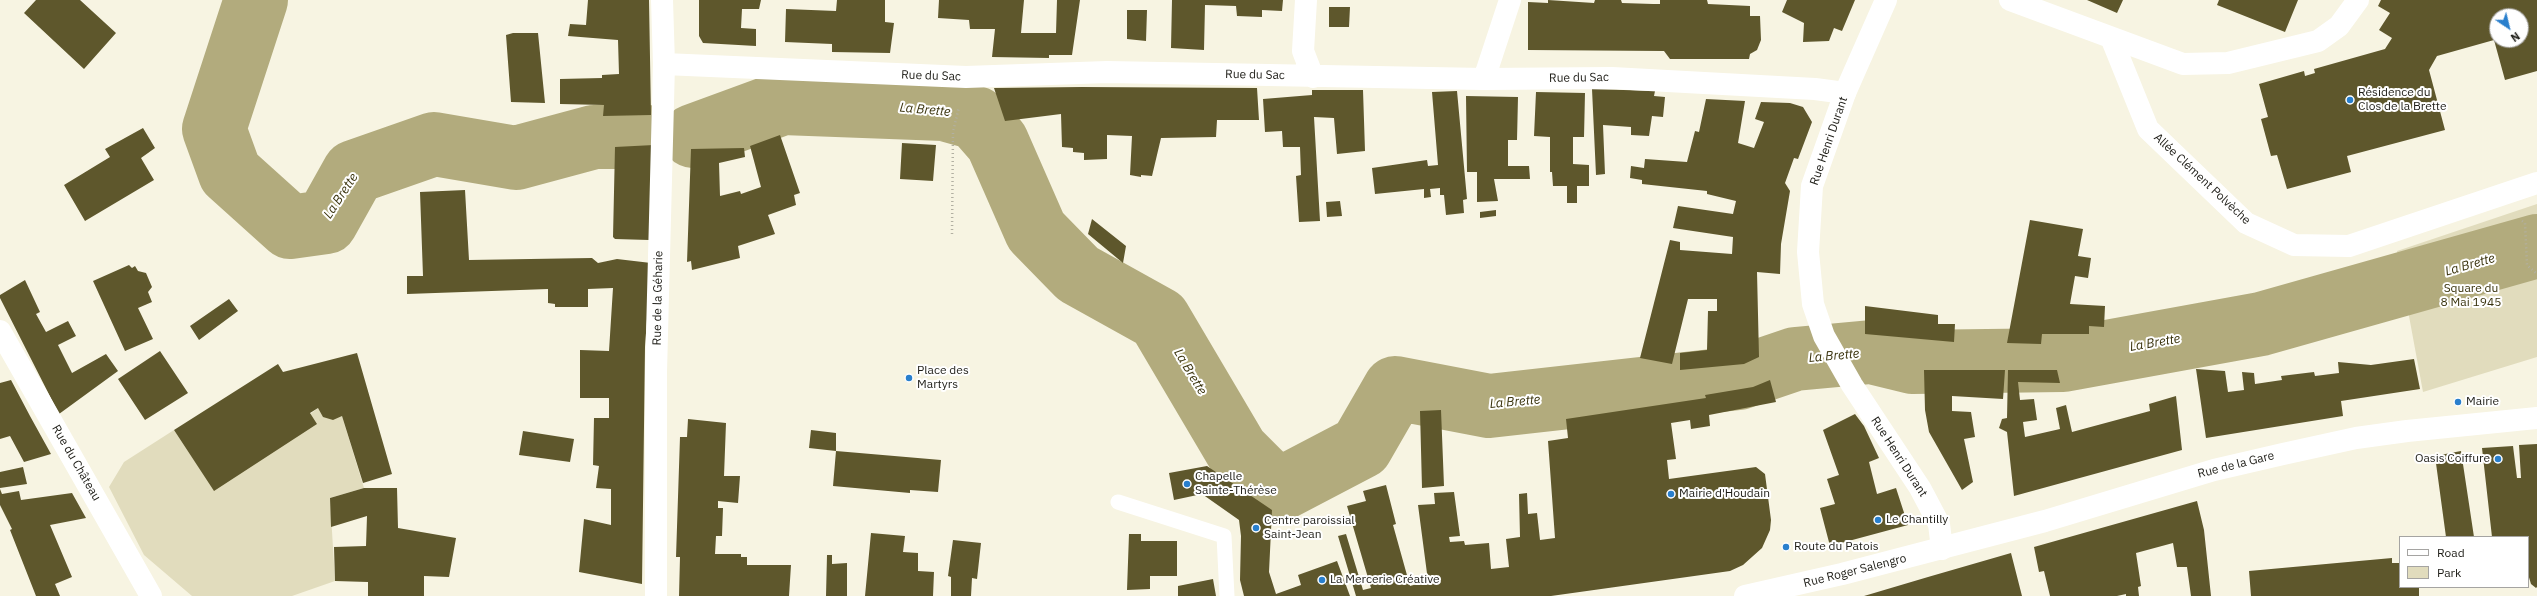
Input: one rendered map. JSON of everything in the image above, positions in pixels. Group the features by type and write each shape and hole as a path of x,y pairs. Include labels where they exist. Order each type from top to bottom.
{"street":[{"name":"Rue de la Géharie","path":"656,596 656,372 664,64 662,0"},
{"path":"1306,0 1303,51 1313,77"},
{"path":"1484,79 1510,0"},
{"name":"Rue Henri Durant","path":"1886,0 1845,93 1812,186 1808,252 1813,304 1824,336 1843,370 1920,488 1939,524 1942,548"},
{"path":"2010,0 2112,40 2183,64 2228,63 2318,41 2340,26 2358,0"},
{"name":"Allée Clément Polvèche","path":"2112,40 2148,128 2246,223 2294,245 2349,246 2537,183"},
{"name":"Rue du Sac","path":"664,64 966,77 1107,72 1313,77 1484,79 1612,78 1815,89 1845,93"},
{"name":"Rue du Château","path":"0,331 151,596"},
{"name":"Rue de la Gare","path":"1942,548 2046,521 2214,470 2282,454 2356,438 2407,431 2537,418"},
{"name":"Rue Roger Salengro","path":"1745,596 1942,548"}],"lane":[{"path":"1118,502 1224,536 1227,596"}],"path":[{"path":"952,234 953,132 960,104"},
{"path":"2525,223 2527,265 2537,274"}],"green space":[{"name":"Square du 8 Mai 1945","path":"2537,204 2537,357 2423,392 2397,251"},
{"path":"318,408 342,416 364,488 330,498 335,581 292,596 192,596 144,555 109,487 124,462 174,430 214,490"}],"building":[{"path":"36,0 80,0 116,33 84,69 24,13"},
{"path":"588,0 649,0 651,115 603,116 604,105 560,104 560,79 602,78 602,75 619,74 618,40 568,36 570,24 586,25"},
{"path":"699,0 761,0 759,9 742,9 741,28 756,29 756,46 703,43 699,36"},
{"path":"837,0 885,0 885,22 894,23 890,53 832,52 832,44 785,42 786,9 836,11"},
{"path":"939,0 1024,0 1021,33 1056,33 1057,0 1080,0 1072,55 1049,55 1049,58 992,57 995,29 970,29 969,20 938,18"},
{"path":"1172,0 1283,0 1282,11 1262,10 1262,17 1237,16 1236,6 1205,5 1204,50 1171,48"},
{"path":"1548,0 1594,3 1595,0 1621,0 1622,3 1660,4 1660,0 1707,0 1708,4 1750,6 1750,16 1760,16 1761,40 1757,50 1750,54 1749,59 1670,59 1664,51 1528,50 1528,2 1548,3"},
{"path":"1787,0 1855,0 1842,31 1834,28 1829,41 1803,42 1804,23 1782,12"},
{"path":"2087,0 2123,0 2117,13"},
{"path":"2219,0 2298,0 2285,32 2217,5"},
{"name":"Résidence du Clos de la Brette","path":"2381,0 2537,0 2537,71 2505,80 2496,48 2529,48 2529,8 2489,8 2489,41 2437,56 2429,70 2445,130 2347,156 2351,172 2287,189 2277,155 2271,156 2261,119 2268,117 2259,84 2304,71 2305,76 2315,73 2314,69 2385,49 2392,38 2379,30 2390,13 2378,6"},
{"path":"1329,7 1350,7 1349,27 1329,27"},
{"path":"1127,10 1147,10 1146,41 1127,39"},
{"path":"513,33 538,33 545,103 511,102 506,35"},
{"path":"994,88 1257,88 1259,120 1217,120 1216,137 1161,138 1152,176 1141,175 1141,177 1130,175 1132,136 1107,135 1107,159 1084,160 1084,153 1073,152 1073,148 1062,147 1061,114 1005,121"},
{"path":"1592,89 1655,91 1654,96 1665,97 1663,117 1652,116 1649,136 1631,135 1631,127 1603,125 1605,174 1596,175"},
{"path":"1312,90 1363,90 1365,151 1337,154 1334,118 1314,117 1320,221 1299,222 1296,176 1301,175 1300,147 1283,147 1282,131 1265,132 1263,99 1312,95"},
{"path":"1457,91 1467,199 1463,200 1464,213 1446,215 1444,195 1440,195 1440,188 1430,189 1431,197 1424,198 1424,189 1375,194 1372,168 1427,160 1428,166 1438,165 1432,92"},
{"path":"1536,92 1585,93 1584,137 1573,137 1573,164 1589,165 1589,186 1577,186 1577,203 1567,203 1567,186 1553,186 1552,172 1550,172 1550,137 1534,136"},
{"path":"1466,96 1518,97 1517,140 1508,140 1508,166 1529,166 1530,179 1494,179 1498,201 1477,202 1477,172 1467,172"},
{"path":"1706,99 1745,101 1738,143 1754,148 1764,122 1755,119 1761,102 1790,103 1803,107 1812,122 1798,159 1794,158 1785,183 1790,191 1781,244 1780,274 1757,272 1759,357 1744,364 1680,370 1680,353 1707,350 1708,311 1717,311 1717,299 1688,299 1672,364 1640,358 1670,240 1680,242 1680,250 1732,254 1733,237 1673,228 1678,206 1733,214 1736,201 1707,194 1707,191 1642,184 1642,180 1630,178 1631,166 1644,168 1645,159 1687,162 1695,131 1699,132"},
{"path":"143,128 155,148 141,158 154,180 85,221 64,185 110,157 105,149"},
{"path":"780,135 800,193 794,195 796,205 768,215 775,234 738,246 740,258 692,270 691,261 687,262 691,149 744,148 745,157 719,163 720,196 740,191 741,194 761,187 750,146"},
{"path":"902,143 936,145 933,181 900,179"},
{"path":"654,145 649,240 615,239 613,237 615,147"},
{"path":"465,190 469,260 592,258 598,263 617,259 651,263 645,347 642,584 579,572 584,519 611,525 611,489 596,488 599,466 593,465 594,418 609,418 609,398 580,398 580,350 609,351 613,288 588,289 588,307 555,307 555,304 548,303 548,289 407,294 407,276 423,276 420,192"},
{"path":"1340,201 1342,216 1327,217 1326,202"},
{"path":"1496,210 1496,216 1480,218 1480,212"},
{"path":"1092,219 1126,246 1123,263 1088,234"},
{"path":"2030,220 2083,229 2078,256 2091,258 2088,278 2075,276 2070,304 2105,306 2104,327 2089,326 2089,334 2042,334 2041,344 2007,343"},
{"path":"129,265 132,268 135,266 138,271 146,273 152,287 148,292 152,302 138,308 153,339 125,351 93,281"},
{"path":"25,280 40,312 36,314 46,332 68,321 76,336 58,345 72,373 106,354 118,371 59,414 0,298 0,295"},
{"path":"229,299 238,311 199,340 190,326"},
{"path":"1865,306 1938,315 1938,324 1955,324 1954,342 1865,334"},
{"path":"160,351 188,393 145,420 118,379"},
{"path":"357,353 392,474 363,483 342,416 333,420 323,417 318,408 310,413 317,424 214,491 174,430 278,364 283,372"},
{"path":"2414,359 2420,389 2341,401 2343,416 2206,438 2196,369 2225,371 2228,392 2244,390 2242,372 2254,373 2255,384 2282,380 2281,376 2314,372 2315,376 2339,373 2338,362 2371,365"},
{"path":"1924,370 2005,370 2003,399 1952,396 1952,411 1971,412 1975,437 1964,439 1973,482 1962,490 1929,432 1925,410"},
{"path":"2008,370 2057,370 2060,383 2018,382 2020,400 2034,399 2037,420 2023,422 2025,437 2060,429 2056,408 2066,405 2072,432 2150,411 2149,404 2176,396 2182,450 2014,496 2007,432 1999,428 2002,419 2007,418"},
{"path":"11,380 51,454 24,462 10,436 0,439 0,383"},
{"name":"Mairie d'Houdain","path":"1770,380 1776,402 1709,415 1710,426 1691,429 1690,420 1671,423 1676,459 1667,460 1669,479 1756,467 1765,474 1771,520 1770,530 1762,548 1743,565 1730,571 1551,596 1356,596 1338,536 1346,534 1363,590 1371,588 1347,506 1366,501 1363,491 1386,485 1396,524 1393,525 1410,586 1428,581 1418,505 1435,504 1434,493 1454,492 1460,536 1449,537 1450,542 1464,541 1465,545 1489,543 1491,569 1509,567 1506,539 1520,537 1519,494 1527,493 1528,514 1537,513 1540,540 1555,538 1548,441 1568,438 1566,419 1706,398 1705,395 1753,387"},
{"path":"1441,410 1444,486 1422,488 1420,411"},
{"path":"1855,414 1864,426 1879,458 1869,462 1877,494 1896,488 1908,525 1830,546 1820,508 1835,504 1827,479 1839,475 1823,430"},
{"path":"688,419 726,423 724,476 740,476 738,503 718,501 718,508 723,508 722,536 716,536 715,554 741,554 741,557 747,557 747,565 791,565 789,596 679,596 680,557 676,557 680,437 687,437"},
{"path":"811,430 836,433 836,451 809,448"},
{"path":"523,431 574,439 570,462 519,455"},
{"path":"2537,444 2536,588 2531,584 2529,577 2529,536 2492,536 2482,448 2513,446 2517,478 2521,478 2519,445"},
{"path":"836,451 941,460 938,492 910,490 910,493 833,486"},
{"path":"2461,451 2474,536 2446,536 2435,456"},
{"path":"1207,466 1272,510 1269,572 1276,594 1301,585 1298,575 1337,561 1350,596 1244,596 1240,580 1241,536 1239,520 1202,494 1174,500 1169,473"},
{"path":"23,467 27,484 0,488 0,472"},
{"path":"364,488 397,488 398,528 456,538 449,577 424,576 424,596 368,596 368,582 335,581 334,547 366,546 367,516 331,527 330,498"},
{"path":"0,489 2,494 19,491 21,500 72,493 86,518 50,525 72,577 55,584 60,596 36,596 10,530 12,529 0,505"},
{"path":"2197,501 2204,530 2211,596 2191,596 2187,567 2177,567 2173,543 2136,553 2141,586 2138,587 2139,596 2126,596 2126,594 2117,596 2050,596 2044,571 2039,572 2034,547"},
{"path":"871,533 905,536 903,552 918,553 918,571 934,572 933,596 865,596"},
{"path":"1129,534 1141,534 1141,541 1177,541 1177,576 1150,576 1150,589 1127,590"},
{"path":"953,540 981,543 977,579 972,578 971,596 951,596 951,577 948,576"},
{"path":"2011,553 2022,596 1864,596 1928,577"},
{"path":"827,555 832,555 832,564 847,563 847,596 826,596"},
{"path":"2392,558 2392,563 2399,563 2399,588 2419,588 2419,596 2251,596 2249,571"},
{"path":"1213,579 1216,596 1178,596 1178,586"}],"waterway":[{"name":"La Brette","path":"256,0 214,129 230,173 290,227 326,222 354,172 434,144 516,158 594,137 648,137"},
{"name":"La Brette","path":"693,136 783,103 944,109 976,118 997,142 1036,231 1078,274 1159,319 1237,451 1277,491 1361,447 1395,388 1489,406 1739,378 1795,359 1871,352 1912,362 2063,360 2261,324 2537,246"}],"place":[{"name":"Résidence du Clos de la Brette","path":"2350,100"},
{"name":"Place des Martyrs","path":"909,378"},
{"name":"Mairie","path":"2458,402"},
{"name":"Oasis Coiffure","path":"2498,459"},
{"name":"Chapelle Sainte-Thérèse","path":"1187,484"},
{"name":"Mairie d'Houdain","path":"1671,494"},
{"name":"Le Chantilly","path":"1878,520"},
{"name":"Centre paroissial Saint-Jean","path":"1256,528"},
{"name":"Route du Patois","path":"1786,547"},
{"name":"La Mercerie Créative","path":"1322,580"}]}
